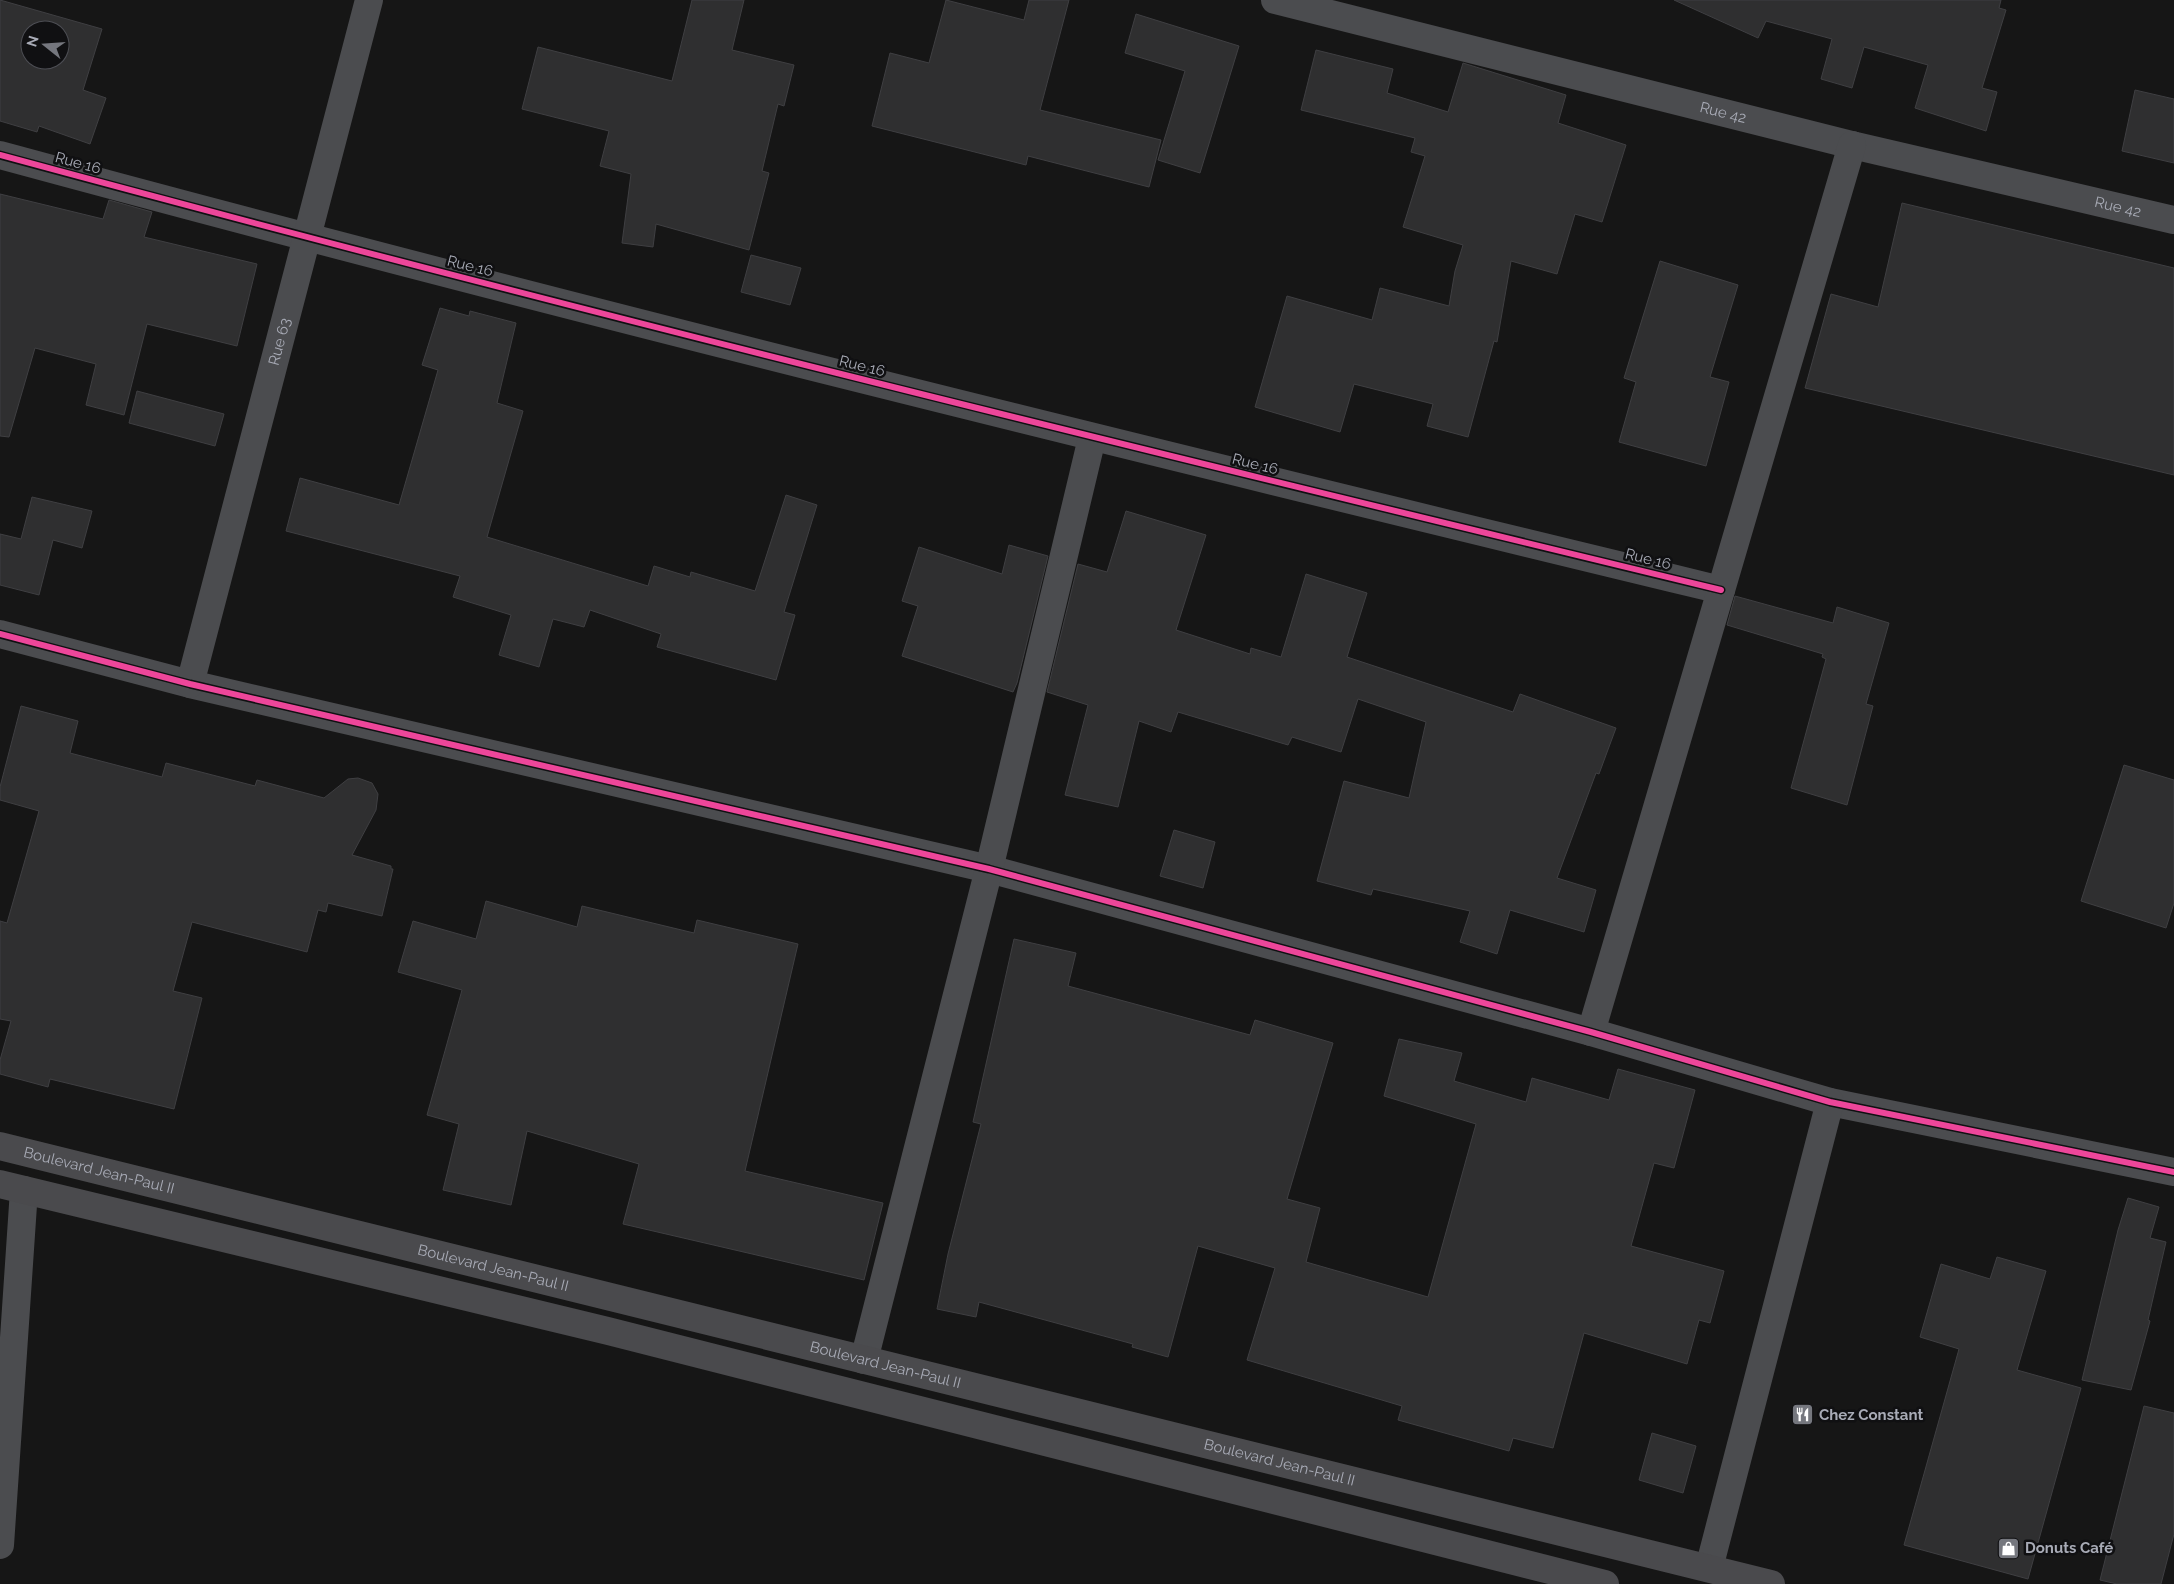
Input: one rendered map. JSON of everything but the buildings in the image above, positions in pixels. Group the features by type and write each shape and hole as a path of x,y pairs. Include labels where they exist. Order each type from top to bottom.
{"main road":[{"name":"Boulevard Jean-Paul II","path":"0,1146 1770,1584"},
{"path":"12,1187 608,1330 1605,1584"}],"street":[{"name":"Rue 63","path":"190,684 369,0"},
{"name":"Rue 42","path":"1275,0 1852,145 2174,220"},
{"path":"1591,1032 1852,145"},
{"name":"Rue 16","path":"0,155 308,238 1092,438 1721,590"},
{"path":"864,1360 990,868 1092,438"},
{"path":"0,634 190,684 990,868 1591,1032 1830,1102 2174,1172"},
{"path":"1709,1568 1830,1102"},
{"path":"0,1545 12,1187"}],"cycle path":[{"path":"0,155 644,324 1721,590"},
{"path":"0,634 190,684 989,869 1591,1032 1830,1102 2174,1172"}],"place":[{"name":"Chez Constant","path":"1803,1415"},
{"name":"Donuts Café","path":"2009,1548"}]}
